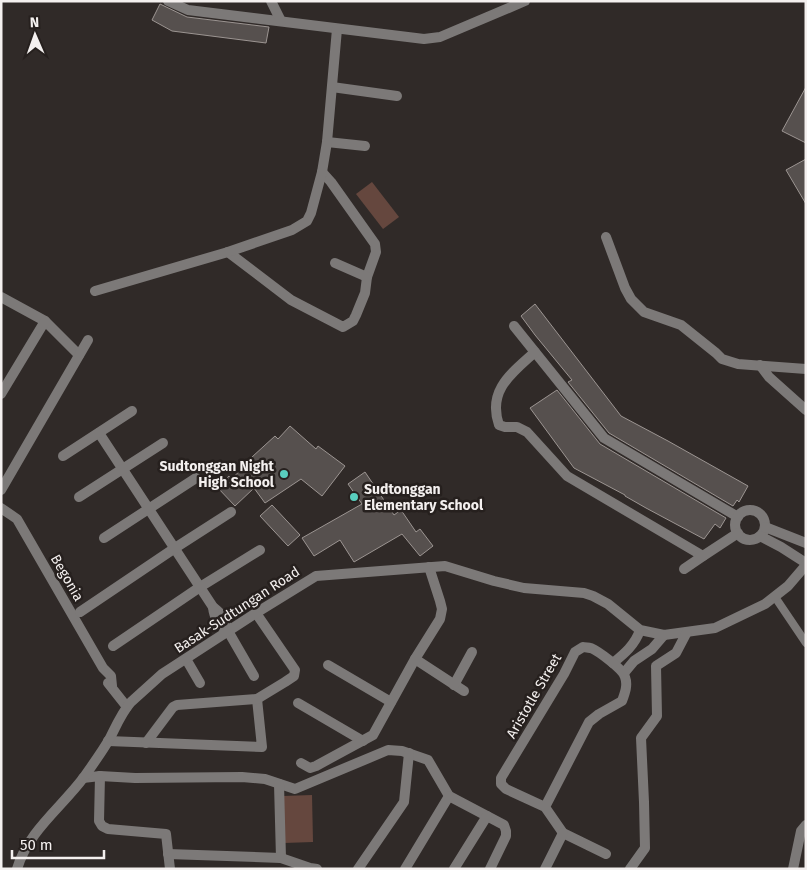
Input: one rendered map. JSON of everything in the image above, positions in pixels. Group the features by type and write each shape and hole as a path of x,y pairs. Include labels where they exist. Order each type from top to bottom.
{"street":[{"path":"168,1 188,10 424,39 440,38 525,1"},
{"path":"271,1 281,21"},
{"path":"95,291 228,252 292,230 307,221 322,172 327,142 337,29"},
{"path":"332,87 397,96"},
{"path":"327,142 365,146"},
{"path":"228,252 292,300 343,327 353,321 365,293 367,277 376,252 375,244 322,172"},
{"path":"606,237 625,288 631,299 644,312 681,325 716,352 722,359 738,364 806,369"},
{"path":"335,263 367,277"},
{"path":"1,297 45,321 79,355"},
{"path":"1,394 45,321"},
{"path":"514,326 604,438 738,517"},
{"path":"1,490 88,340"},
{"path":"535,352 511,373 501,386 496,400 496,416 499,425 517,427 527,432 567,476 703,556"},
{"path":"760,365 769,377 806,410"},
{"path":"63,456 132,411"},
{"path":"100,433 200,587 212,607 217,621 228,631 254,676"},
{"path":"79,497 162,443"},
{"path":"104,538 196,478"},
{"name":"Begonia","path":"1,508 17,519 127,707"},
{"path":"746,511 756,511 763,518 763,532 756,539 746,540 738,533 735,525 738,517 746,511"},
{"path":"80,612 231,512"},
{"path":"763,532 806,543"},
{"path":"763,532 806,564"},
{"path":"684,570 738,533"},
{"path":"113,646 200,587 260,550"},
{"name":"Basak-Sudtungan Road","path":"17,869 19,861 29,843 44,822 83,778 108,741 127,707 162,674 316,576 445,566 524,588 584,593 608,604 640,630 664,636 715,628 765,604 788,586 806,564"},
{"path":"301,763 310,768 316,766 373,735 415,659 440,619 442,610 440,600 428,567"},
{"path":"146,743 173,707 257,698 294,676 294,670 256,613"},
{"path":"613,663 636,640 640,630"},
{"path":"633,868 645,848 641,738 657,716 656,666 676,653 687,632"},
{"path":"606,854 563,833 544,807 589,722 622,701 626,689 625,676 634,661 652,649 664,636"},
{"name":"Aristotle Street","path":"544,807 506,789 501,784 501,778 564,674 575,652 583,647 590,648 613,663 625,676"},
{"path":"454,684 472,652"},
{"path":"186,659 200,683"},
{"path":"415,659 464,692"},
{"path":"328,665 391,702"},
{"path":"108,741 262,747 257,698"},
{"path":"298,703 363,741"},
{"path":"83,778 100,776 135,778 242,777 265,779 295,788 388,750 402,751 428,760 449,796 504,825 506,836 490,869"},
{"path":"358,869 404,802 409,753"},
{"path":"100,776 99,821 102,826 108,829 166,834 170,869"},
{"path":"279,784 281,858"},
{"path":"405,869 449,796"},
{"path":"454,869 487,816"},
{"path":"793,869 801,831 806,824"},
{"path":"545,869 563,833"},
{"path":"168,854 281,858 317,869"}],"lane":[{"path":"774,597 806,643"}],"shaded area":[{"path":"372,182 399,217 383,229 356,194"},
{"path":"312,795 313,842 284,843 283,796"}],"building":[{"path":"160,4 187,17 269,27 266,43 172,31 152,20"},
{"path":"806,87 806,143 782,131"},
{"path":"806,159 806,204 786,170"},
{"path":"535,304 621,416 748,486 739,502 737,500 733,506 609,433 568,382 572,380 521,316"},
{"path":"557,390 600,444 726,518 720,528 715,524 704,539 574,468 530,408"},
{"path":"290,426 316,449 318,446 345,466 322,496 301,479 265,503 254,488 235,506 217,487 229,476 231,479 275,436 278,439"},
{"path":"365,472 394,515 401,510 416,532 420,529 433,546 420,556 402,534 354,562 340,540 314,556 302,538 362,504 348,484"},
{"path":"272,505 300,535 288,546 260,516"}],"place":[{"name":"Sudtonggan Night High School","path":"284,474"},
{"name":"Sudtonggan Elementary School","path":"354,497"}]}
